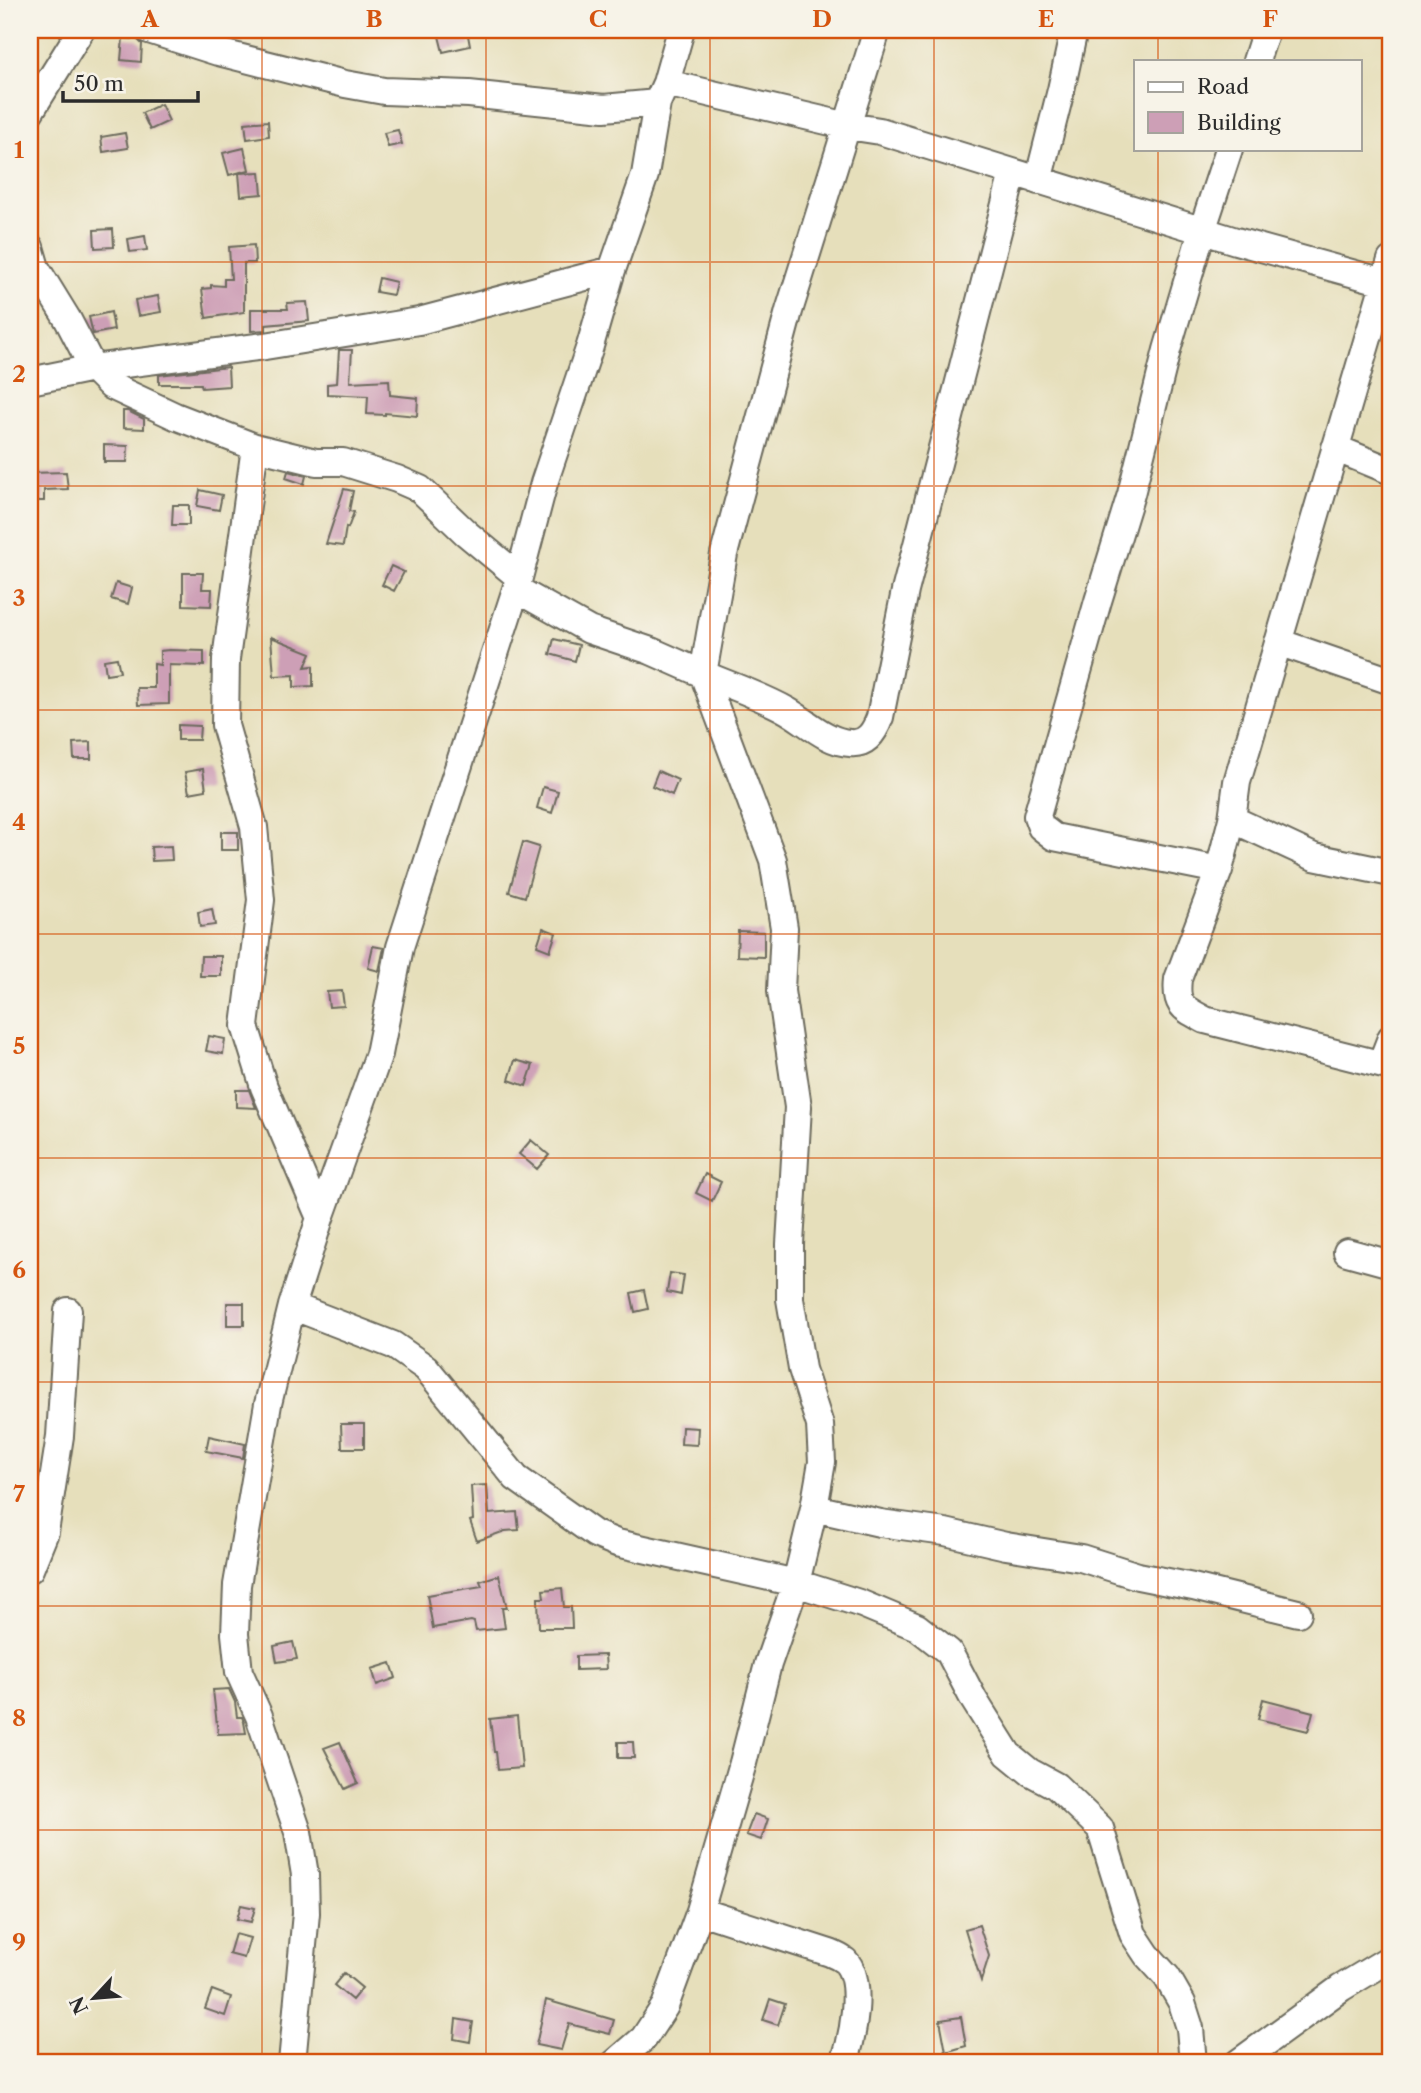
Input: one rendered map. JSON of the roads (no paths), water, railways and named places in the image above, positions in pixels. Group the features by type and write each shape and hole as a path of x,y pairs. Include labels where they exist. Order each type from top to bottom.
{"street":[{"path":"30,112 81,30"},
{"path":"149,30 218,52 345,84 384,91 469,94 604,108 662,93 880,131 1202,231 1389,275 1237,782 1219,870 1178,979 1176,993 1185,1010 1205,1020 1386,1066 1391,1038"},
{"path":"292,2063 306,1913 306,1875 298,1832 259,1716 239,1672 235,1634 237,1585 268,1404 292,1306 320,1218 379,1054 400,947 517,583 544,483 645,175 662,93 681,30"},
{"path":"615,2063 644,2038 665,2006 700,1911 743,1763 768,1664 796,1583 822,1462 820,1425 802,1369 790,1299 790,1244 798,1107 781,991 784,928 773,860 703,674 724,554 789,311 877,30"},
{"path":"1038,181 1074,30"},
{"path":"1256,60 1266,30"},
{"path":"1219,870 1054,838 1041,827 1037,816 1131,494 1167,350 1229,150"},
{"path":"30,247 36,268 93,368 110,386 175,416 255,447 316,461 343,462 420,489 517,583 589,630 651,651 786,710 830,738 852,744 866,739 875,731 880,717 905,591 1013,173"},
{"path":"30,381 93,368 419,321 612,270"},
{"path":"255,447 226,659 225,725 254,827 261,900 245,1026 264,1087 320,1218"},
{"path":"1335,448 1391,471"},
{"path":"1278,642 1391,681"},
{"path":"1231,819 1314,857 1391,873"},
{"path":"1348,1252 1391,1264"},
{"path":"292,1306 393,1345 426,1368 516,1478 595,1534 617,1543 796,1583 862,1604 917,1627 949,1652 1009,1754 1030,1772 1056,1786 1100,1828 1133,1934 1167,1977 1182,2003 1190,2028 1194,2063"},
{"path":"30,1569 45,1532 60,1436 68,1311"},
{"path":"814,1508 880,1523 945,1532 1006,1546 1081,1558 1138,1576 1298,1613"},
{"path":"700,1911 830,1953 844,1960 851,1971 856,1996 849,2050 844,2063"},
{"path":"1238,2063 1341,1988 1391,1958"}]}
